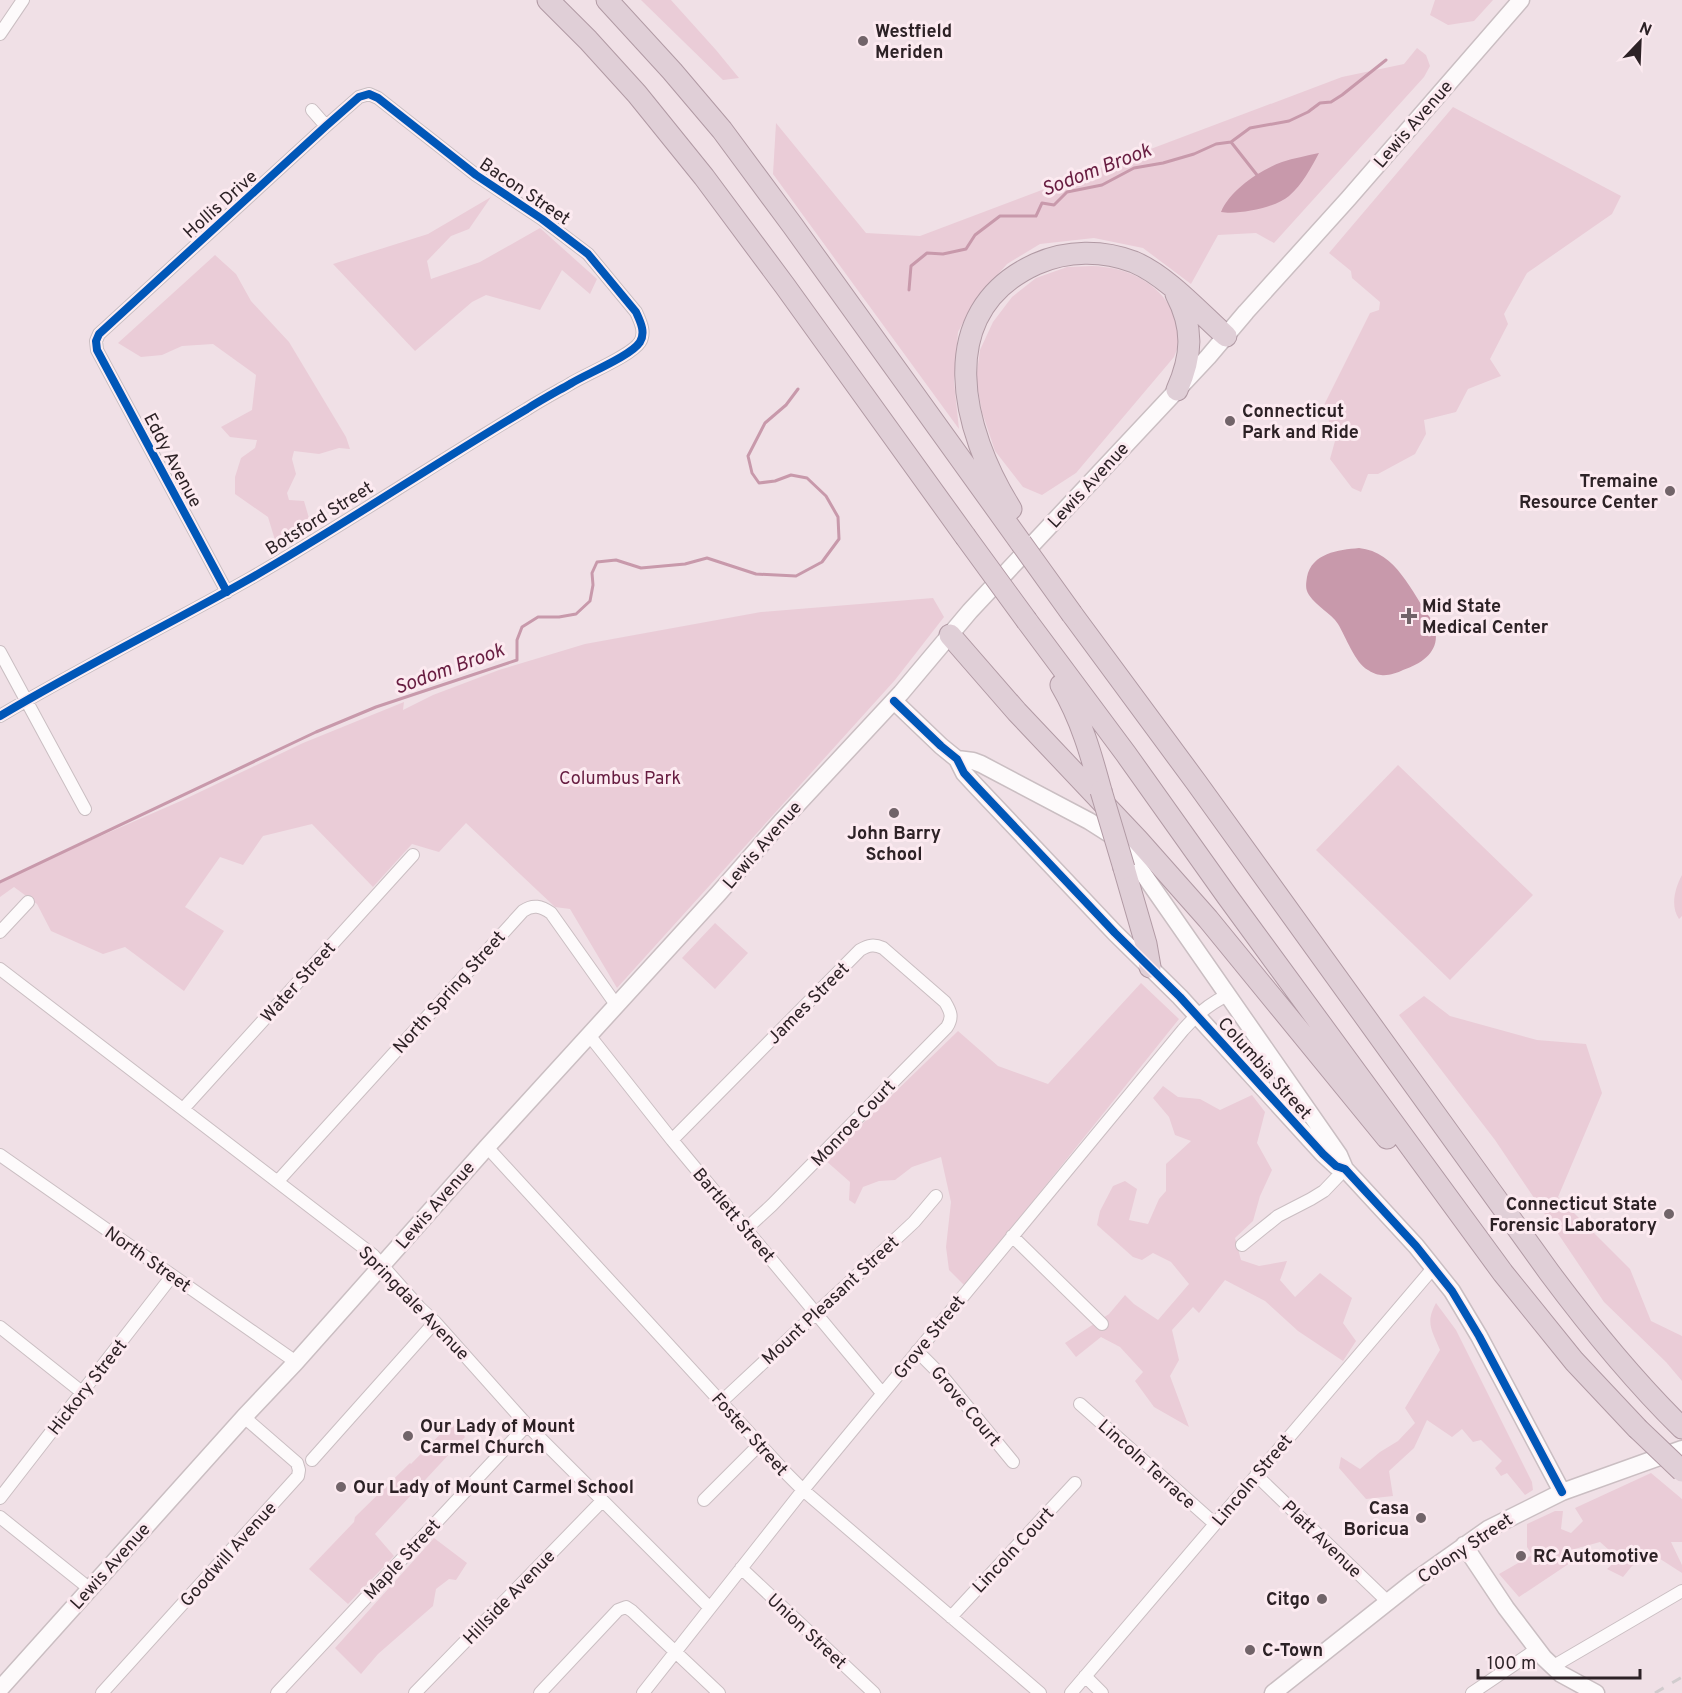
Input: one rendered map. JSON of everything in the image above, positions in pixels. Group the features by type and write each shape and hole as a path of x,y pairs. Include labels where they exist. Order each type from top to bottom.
{"highway":[{"path":"548,0 622,76 704,177 1029,627 1126,754 1221,888 1546,1329 1588,1377 1682,1471"},
{"path":"607,0 722,130 999,500 1020,524 1021,543 1590,1326 1628,1372 1678,1418"},
{"path":"999,500 969,410 965,366 969,341 978,317 988,302 1010,281 1029,268 1057,257 1080,253 1111,256 1135,263 1156,274 1226,336"},
{"path":"1173,288 1184,313 1189,345 1187,365 1177,390"},
{"path":"1029,627 1034,646 1062,688 1077,715 1087,740 1146,944 1150,967"},
{"path":"950,635 1017,712 1144,846 1208,919 1426,1187 1436,1196 1454,1206"}],"main road":[{"name":"Lewis Avenue","path":"0,1689 487,1147 718,894 780,822 894,701 970,611 1208,357 1521,0"},
{"name":"Columbia Street","path":"894,701 957,759 976,786 1115,933 1197,1015 1326,1157 1345,1170 1434,1267 1462,1305 1562,1492"},
{"path":"957,759 981,764 1080,815 1115,838 1137,863 1339,1155 1345,1170"},
{"name":"Colony Street","path":"1274,1693 1388,1602 1464,1545 1504,1520 1562,1492 1682,1449"},
{"path":"1464,1545 1506,1608 1552,1667 1596,1693"}],"street":[{"path":"0,34 23,0"},
{"name":"Hollis Drive","path":"96,341 99,334 326,126 359,97 369,94"},
{"name":"Bacon Street","path":"369,94 378,98 476,176 542,219 588,254 636,312 643,333"},
{"path":"312,110 326,126"},
{"name":"Botsford Street","path":"0,716 292,554 518,414 627,353 640,342 643,333"},
{"name":"Eddy Avenue","path":"96,341 97,350 226,592"},
{"path":"0,652 85,809"},
{"name":"Water Street","path":"183,1109 413,855"},
{"path":"0,933 28,902"},
{"name":"North Spring Street","path":"278,1181 530,906 544,908 551,913 617,1006"},
{"name":"James Street","path":"672,1140 860,950 868,945 883,948 945,1002 951,1012"},
{"name":"Springdale Avenue","path":"0,969 360,1245 382,1265 435,1322 527,1425 710,1608"},
{"name":"Grove Street","path":"643,1693 882,1393 1197,1015 1215,1001 1228,995"},
{"name":"Monroe Court","path":"746,1229 947,1027 951,1019 951,1012"},
{"name":"Bartlett Street","path":"589,1035 672,1140 882,1393"},
{"name":"Foster Street","path":"487,1147 803,1490 1040,1693"},
{"name":"North Street","path":"0,1155 296,1362"},
{"path":"1242,1245 1278,1216 1324,1191 1345,1170"},
{"name":"Mount Pleasant Street","path":"721,1402 914,1222 936,1196"},
{"path":"1012,1236 1102,1324"},
{"name":"Lincoln Street","path":"1071,1693 1434,1267"},
{"name":"Hickory Street","path":"0,1498 172,1276"},
{"path":"312,1460 435,1322"},
{"path":"0,1328 83,1393"},
{"name":"Grove Court","path":"917,1351 943,1377 1013,1462"},
{"name":"Lincoln Terrace","path":"1080,1404 1215,1524"},
{"name":"Goodwill Avenue","path":"102,1693 296,1479 297,1463 244,1418"},
{"name":"Maple Street","path":"276,1693 527,1425"},
{"path":"704,1500 760,1444"},
{"name":"Platt Avenue","path":"1256,1475 1388,1602"},
{"name":"Lincoln Court","path":"951,1617 1075,1483"},
{"name":"Hillside Avenue","path":"416,1693 602,1501"},
{"path":"0,1517 90,1588"},
{"name":"Union Street","path":"741,1568 874,1693"},
{"path":"1552,1667 1682,1592"},
{"path":"540,1693 618,1610 626,1608 632,1611 719,1693"},
{"path":"1472,1693 1537,1649"},
{"path":"1085,1676 1102,1693"}],"green space":[{"path":"641,0 671,0 739,78 723,80"},
{"path":"1435,0 1493,0 1474,21 1448,25 1430,15"},
{"path":"1417,48 1426,55 1430,66 1424,77 1274,243 1256,233 1218,235 1191,284 1143,248 1094,238 1040,244 1007,264 974,302 958,332 954,382 959,429 773,174 776,123 866,233 920,236 1342,77 1404,64"},
{"path":"1453,107 1621,196 1612,214 1527,273 1504,314 1508,324 1490,359 1501,376 1468,389 1456,412 1424,420 1426,434 1415,454 1378,474 1368,474 1361,492 1352,488 1330,459 1335,441 1324,405 1370,313 1379,310 1380,302 1352,278 1351,271 1329,253"},
{"path":"491,197 469,229 451,236 427,261 431,279 480,262 540,228 597,279 590,294 562,270 540,310 486,295 472,302 415,351 333,264 428,234"},
{"path":"215,255 236,274 251,301 289,342 346,437 350,449 339,448 319,454 294,451 292,459 296,474 287,493 289,500 304,501 311,525 278,550 268,517 235,494 235,477 241,458 255,448 257,440 230,437 221,427 252,410 256,375 213,344 182,346 162,355 141,357 118,343"},
{"path":"1095,266 1115,269 1147,282 1156,289 1170,307 1178,329 1179,342 1174,357 1076,473 1042,495 1023,487 995,451 982,412 976,379 980,350 993,322 1012,297 1036,278 1067,267"},
{"name":"Columbus Park","path":"933,598 944,617 895,680 617,988 570,909 555,907 466,823 439,852 412,844 373,887 312,824 263,836 243,865 220,857 185,907 224,931 184,991 125,947 103,954 51,931 37,904 14,887 0,897 0,882 303,743 404,702 403,710 433,695 499,670 585,644 761,612"},
{"path":"1398,765 1533,895 1450,980 1316,850"},
{"path":"1682,875 1682,916 1679,919 1676,914 1674,897"},
{"path":"715,923 748,953 715,989 682,958"},
{"path":"1141,983 1179,1019 965,1286 949,1270 946,1247 951,1202 941,1157 912,1167 895,1180 879,1181 863,1187 855,1204 849,1200 850,1182 825,1160 958,1031 998,1066 1048,1084"},
{"path":"1424,996 1450,1016 1537,1040 1586,1044 1602,1093 1558,1197 1630,1269 1651,1321 1682,1336 1682,1381 1666,1362 1604,1302 1495,1140 1399,1015"},
{"path":"1163,1086 1178,1097 1200,1099 1220,1110 1252,1095 1265,1112 1257,1143 1272,1170 1260,1196 1253,1221 1235,1238 1241,1260 1259,1266 1287,1261 1280,1280 1295,1297 1320,1273 1352,1298 1343,1323 1356,1341 1343,1361 1298,1331 1265,1301 1225,1280 1199,1313 1193,1307 1172,1330 1179,1360 1170,1376 1189,1427 1154,1407 1135,1381 1143,1372 1120,1347 1101,1337 1076,1357 1065,1343 1109,1314 1125,1295 1158,1320 1189,1284 1171,1262 1153,1253 1142,1260 1133,1257 1097,1225 1100,1211 1113,1186 1125,1181 1137,1189 1129,1220 1148,1224 1159,1199 1166,1191 1166,1164 1191,1141 1175,1135 1169,1117 1153,1098"},
{"path":"1436,1303 1456,1330 1532,1482 1533,1490 1525,1495 1507,1473 1501,1476 1495,1468 1502,1461 1481,1440 1473,1442 1462,1429 1452,1437 1427,1420 1414,1448 1389,1471 1393,1496 1366,1499 1339,1468 1341,1457 1360,1469 1380,1452 1398,1441 1415,1423 1405,1408 1440,1350 1430,1321"},
{"path":"454,1420 465,1437 375,1534 394,1556 348,1604 309,1569 354,1522 355,1517"},
{"path":"1651,1473 1682,1499 1682,1542 1671,1542 1682,1565 1682,1573 1654,1555 1632,1566 1623,1577 1607,1569 1617,1557 1600,1542 1571,1550 1576,1559 1519,1597 1499,1574 1532,1555 1527,1547 1527,1524 1555,1511 1563,1511 1561,1529 1571,1533 1583,1521 1575,1508"},
{"path":"434,1538 467,1563 456,1580 449,1579 436,1589 433,1606 378,1654 361,1674 335,1648"}],"shaded area":[{"path":"1319,153 1302,182 1283,200 1256,210 1221,212 1238,189 1264,170 1282,162"},
{"path":"1359,548 1372,551 1393,565 1431,619 1435,629 1435,645 1426,657 1412,667 1384,675 1371,672 1363,667 1338,624 1312,599 1307,591 1310,569 1320,558 1327,554"}],"waterway":[{"name":"Sodom Brook","path":"909,290 911,266 927,253 943,254 966,249 975,235 1000,216 1036,216 1042,203 1054,205 1067,192 1102,185 1134,168 1163,163 1194,154 1216,144 1231,142 1250,128 1289,121 1320,103 1331,102 1386,60"},
{"path":"1231,142 1257,175"},
{"name":"Sodom Brook","path":"0,882 316,732 376,707 517,660 517,640 522,627 538,617 576,614 590,601 593,585 592,573 597,562 616,560 641,568 685,564 707,558 756,574 796,576 822,562 839,539 838,517 826,496 807,478 791,475 775,481 759,483 752,473 748,456 765,423 786,405 798,389"}],"railway":[{"path":"1655,1693 1682,1677"}],"cycle path":[{"path":"0,716 62,680 220,595 251,578 538,402 628,353 640,342 642,330 636,312 588,254 542,219 476,175 378,98 369,94 359,97 326,126 99,334 96,341 97,350 227,592"},
{"path":"894,701 957,759 964,773 976,786 1115,933 1180,997 1323,1154 1336,1166 1345,1169 1416,1246 1452,1291 1479,1336 1562,1492"}],"place":[{"name":"Westfield Meriden","path":"863,41"},
{"name":"Connecticut Park and Ride","path":"1230,421"},
{"name":"Tremaine Resource Center","path":"1670,491"},
{"name":"Mid State Medical Center","path":"1409,616"},
{"name":"John Barry School","path":"894,813"},
{"name":"Connecticut State Forensic Laboratory","path":"1669,1214"},
{"name":"Our Lady of Mount Carmel Church","path":"408,1436"},
{"name":"Our Lady of Mount Carmel School","path":"341,1487"},
{"name":"Casa Boricua","path":"1421,1518"},
{"name":"RC Automotive","path":"1521,1556"},
{"name":"Citgo","path":"1322,1599"},
{"name":"C-Town","path":"1250,1650"}]}
